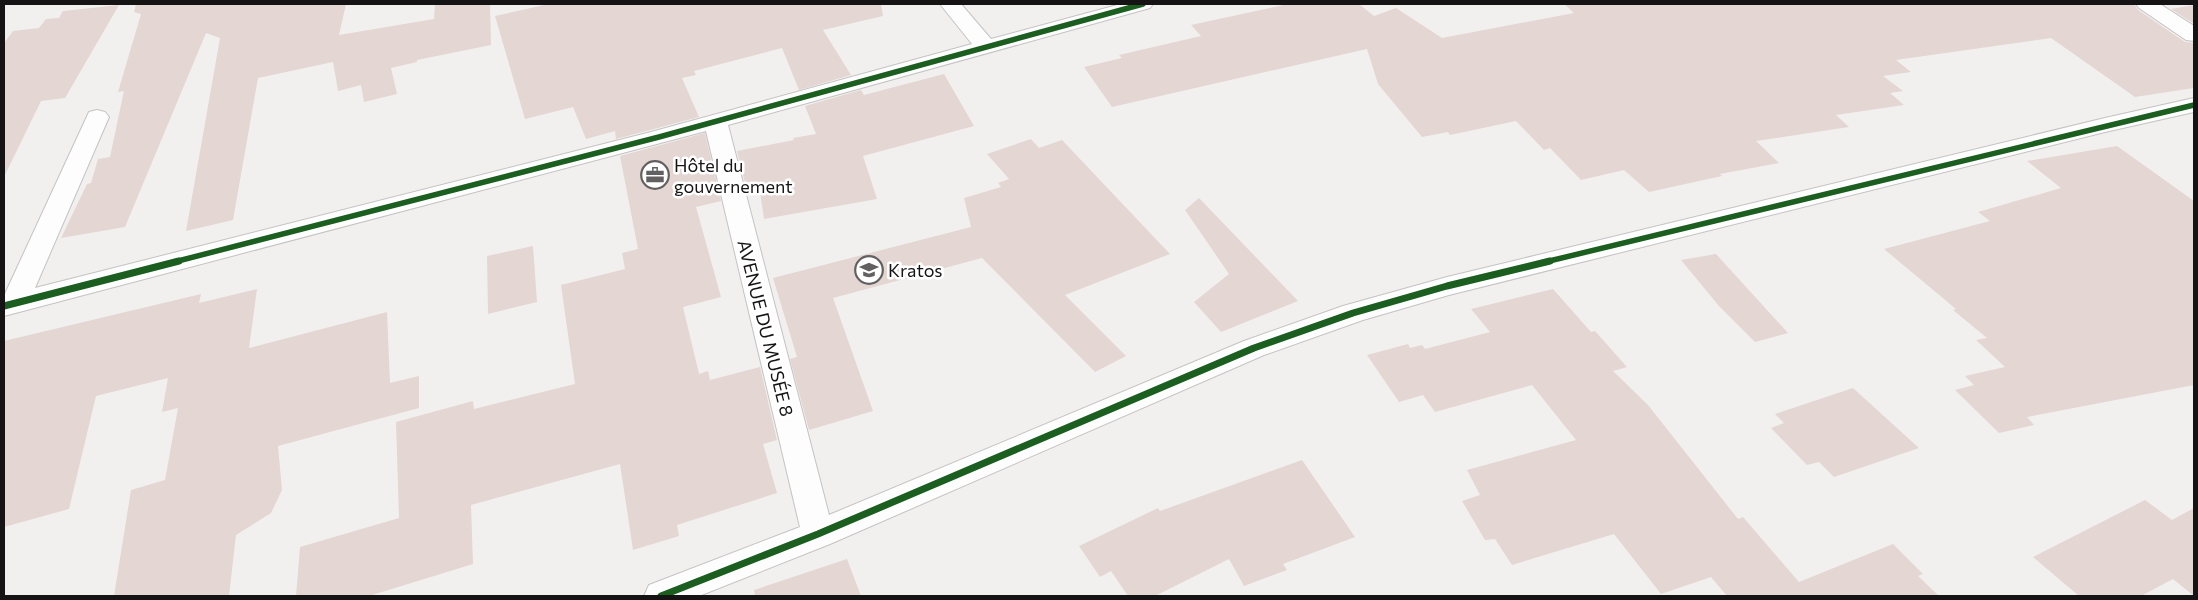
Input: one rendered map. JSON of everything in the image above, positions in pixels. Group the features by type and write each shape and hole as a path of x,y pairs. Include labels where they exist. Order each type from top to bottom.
{"street":[{"path":"950,4 985,46"},
{"path":"9,305 715,122 985,46 1143,4"},
{"path":"2146,4 2194,35"},
{"path":"670,595 1254,348 1353,313 1447,286 2105,125 2194,105"},
{"path":"9,305 97,117"},
{"name":"AVENUE DU MUSÉE 8","path":"715,122 818,534"}],"building":[{"path":"136,4 346,4 339,35 434,19 435,4 490,4 491,45 417,60 417,62 391,68 397,94 364,102 361,85 338,91 333,62 258,78 233,220 186,231 220,38 206,33 125,227 61,238 87,184 91,183 98,159 110,157 124,91 118,92 141,14 134,12"},
{"path":"549,4 881,4 883,16 823,30 851,75 799,90 782,48 694,71 696,75 682,78 699,117 616,139 615,131 586,139 573,107 525,119 495,16"},
{"path":"1288,4 1359,4 1374,16 1396,8 1442,38 1574,13 1564,4 2134,4 2138,10 2185,42 2194,43 2194,88 2135,97 2051,38 1896,60 1911,72 1883,76 1903,91 1890,93 1904,105 1836,115 1849,127 1756,141 1779,163 1720,174 1722,176 1649,192 1624,170 1581,180 1550,148 1544,150 1516,121 1450,135 1448,132 1422,137 1378,84 1367,49 1112,107 1084,67 1122,58 1119,55 1201,36 1191,25"},
{"path":"119,5 65,98 41,101 4,177 4,43 13,31 39,28 46,19 59,18 63,11"},
{"path":"2194,5 2194,24 2171,9"},
{"path":"944,74 974,126 863,156 877,199 764,219 760,192 748,195 737,151 816,134 805,106 861,90 864,95"},
{"path":"705,133 721,201 696,207 721,297 683,307 699,374 708,371 710,380 760,367 777,440 763,444 777,493 677,525 679,536 633,550 620,464 471,505 473,564 369,596 296,596 300,547 399,518 396,422 473,401 474,409 575,384 561,285 625,269 622,253 638,249 620,156"},
{"path":"1031,139 1039,148 1062,140 1170,254 1065,295 1126,356 1095,372 982,258 833,298 873,411 809,430 790,359 797,357 773,278 971,227 964,198 1001,187 998,183 1009,179 987,154"},
{"path":"2117,146 2194,201 2194,385 2027,417 2034,425 1999,433 1955,390 1974,385 1965,376 2005,367 1976,340 1987,338 1953,310 1956,309 1884,249 1990,221 1978,212 2061,188 2027,161"},
{"path":"1199,198 1298,301 1221,332 1194,302 1229,274 1185,210"},
{"path":"533,246 537,302 488,314 487,256"},
{"path":"1716,254 1788,333 1755,342 1719,306 1681,260"},
{"path":"257,289 249,348 387,312 390,383 419,376 419,408 278,446 282,490 271,513 236,535 229,596 114,596 131,490 165,480 178,408 162,412 168,378 96,396 69,509 4,527 4,341 201,294 199,303"},
{"path":"1553,289 1591,332 1595,331 1627,367 1613,371 1648,405 1738,519 1743,517 1799,582 1893,544 1923,574 1918,576 1939,596 1727,596 1711,577 1661,594 1614,534 1512,565 1495,539 1485,540 1462,501 1480,495 1467,470 1576,440 1532,385 1435,412 1423,395 1399,402 1367,355 1408,344 1410,348 1422,345 1425,349 1490,332 1471,309"},
{"path":"1853,388 1919,448 1834,477 1819,462 1807,465 1771,428 1784,423 1775,414"},
{"path":"1302,460 1355,537 1283,564 1287,570 1244,586 1229,559 1155,596 1128,596 1111,571 1100,577 1079,546 1158,508 1160,511"},
{"path":"2145,500 2172,520 2194,508 2194,596 2173,579 2141,596 2079,596 2033,557"},
{"path":"847,559 861,596 755,596 754,590"}],"cycle path":[{"path":"4,306 659,137 1143,4"},
{"path":"661,596 818,534 1254,348 1353,313 1447,286 2105,125 2194,105"}],"place":[{"name":"Hôtel du gouvernement","path":"655,175"},
{"name":"Kratos","path":"869,270"}]}
